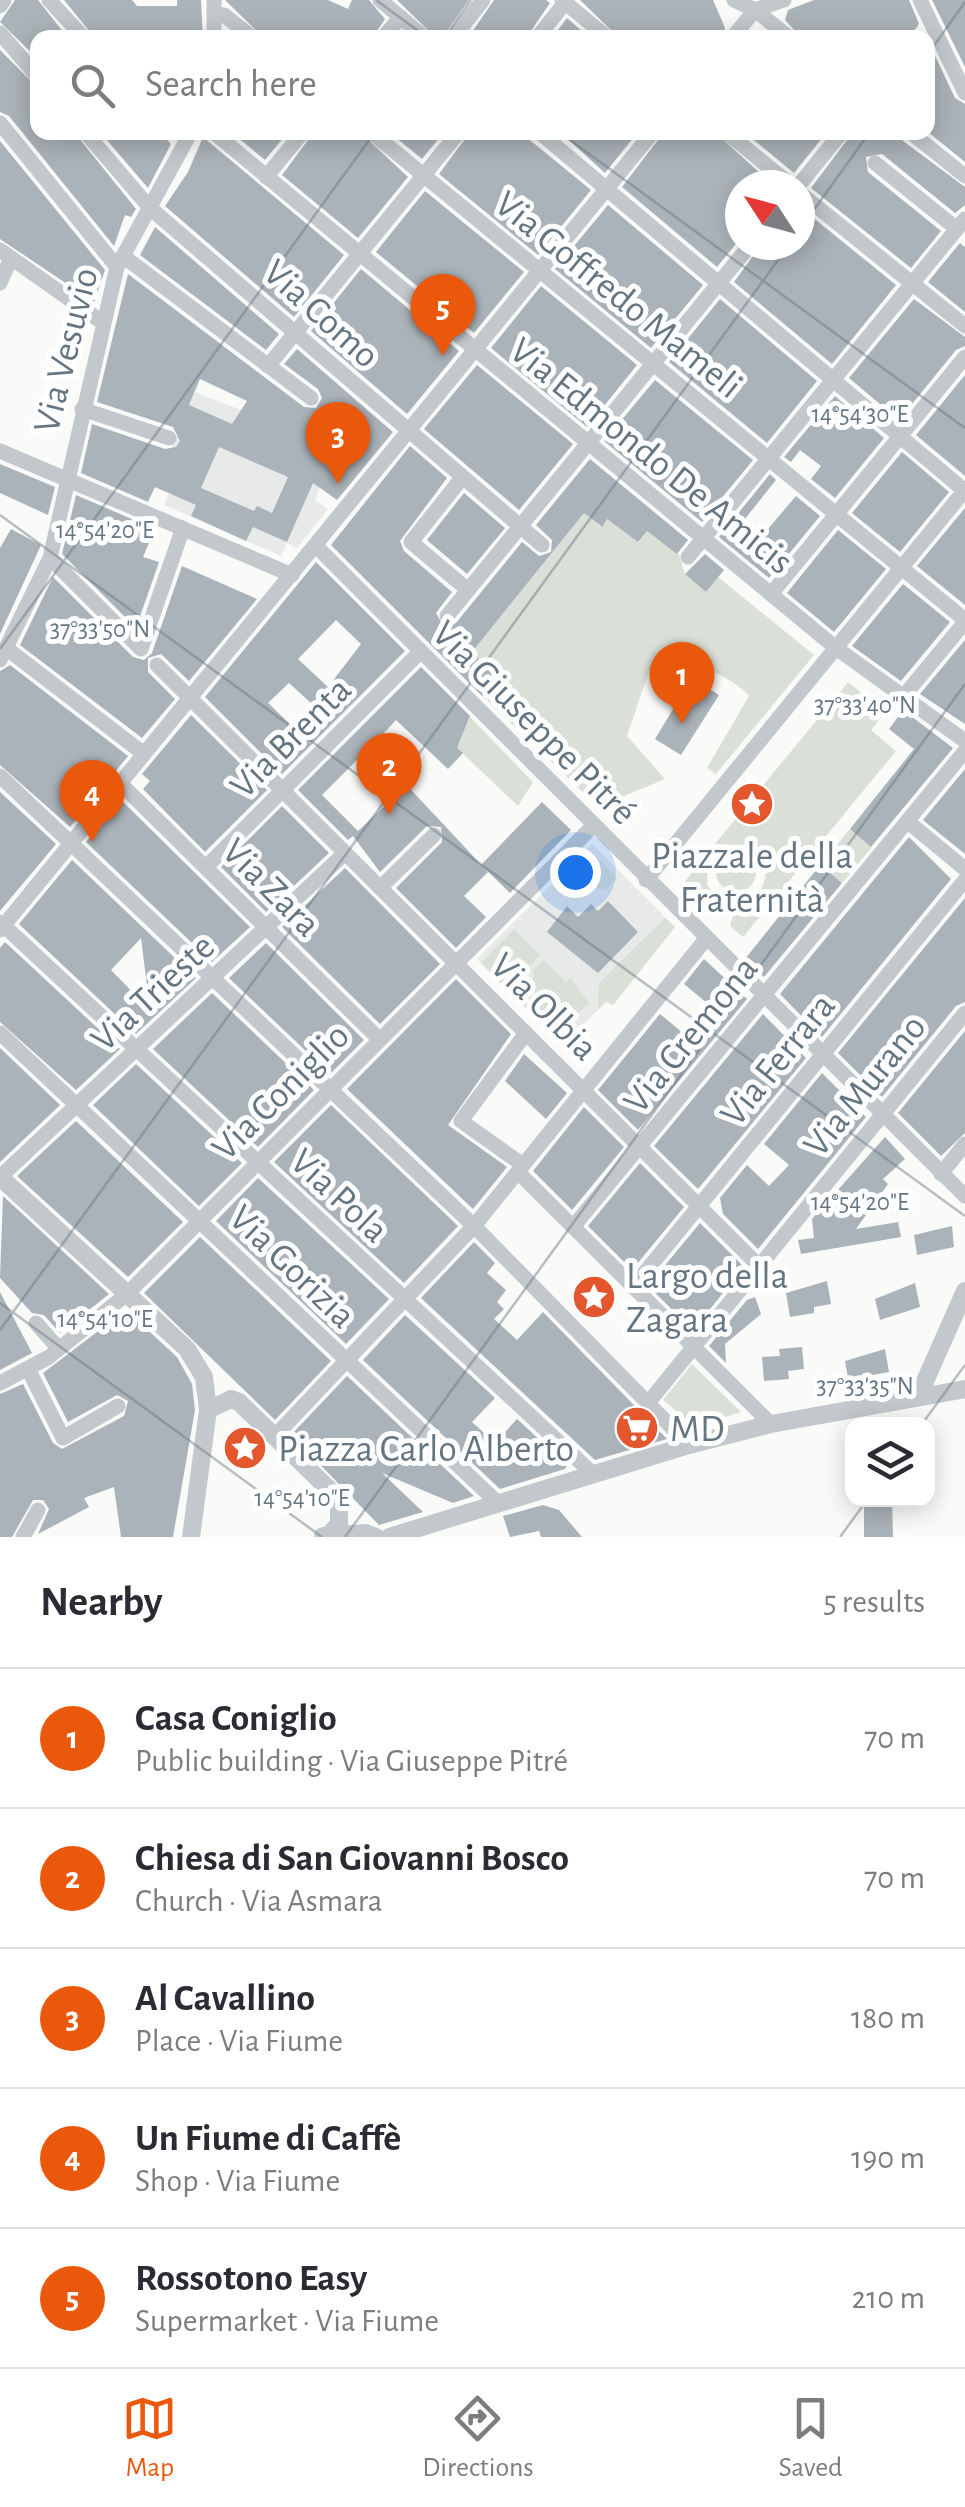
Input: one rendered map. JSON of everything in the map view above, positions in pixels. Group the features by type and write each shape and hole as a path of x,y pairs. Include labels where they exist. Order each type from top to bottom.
{"street":[{"path":"50,0 77,30"},
{"path":"380,0 415,30"},
{"path":"459,30 482,0"},
{"path":"734,0 755,10 780,30"},
{"path":"739,30 755,10 784,0"},
{"path":"920,0 934,30"},
{"path":"542,30 565,1 599,30"},
{"path":"214,7 243,30"},
{"path":"389,30 400,17"},
{"path":"925,30 931,23"},
{"path":"935,31 965,93"},
{"path":"0,34 30,68"},
{"path":"0,123 120,262 311,398"},
{"name":"Via Como","path":"93,140 150,208 542,545"},
{"name":"Via Vesuvio","path":"3,654 50,558 102,322 120,262 188,140"},
{"name":"Via Edmondo De Amicis","path":"222,140 836,648 965,741"},
{"path":"266,177 296,140"},
{"name":"Via Goffredo Mameli","path":"381,140 965,621"},
{"path":"268,366 453,140"},
{"path":"550,140 965,491 646,880"},
{"path":"1,926 647,140"},
{"path":"736,140 772,170"},
{"path":"811,170 836,140"},
{"path":"920,140 965,176"},
{"path":"688,557 961,224 875,163"},
{"path":"815,204 965,326"},
{"path":"0,283 6,254 102,322"},
{"path":"447,616 737,260"},
{"path":"771,594 965,357"},
{"path":"82,409 169,438"},
{"path":"0,450 292,575"},
{"path":"462,478 412,542 468,590"},
{"path":"50,558 141,649 183,528"},
{"name":"Via Giuseppe Pitré","path":"316,546 592,827 965,1196"},
{"path":"0,620 15,630"},
{"path":"903,698 965,621"},
{"name":"Via Brenta","path":"206,867 420,652"},
{"path":"3,654 144,754"},
{"name":"Via Olbia","path":"157,664 760,1266"},
{"name":"Via Cremona","path":"576,1223 965,751"},
{"path":"0,776 328,1087 689,1445"},
{"name":"Via Zara","path":"120,783 378,1038"},
{"path":"907,821 965,869"},
{"name":"Via Coniglio","path":"0,1383 58,1349 127,1294 328,1087 592,827"},
{"path":"380,888 434,834"},
{"name":"Via Trieste","path":"0,1177 214,980 345,852"},
{"name":"Via Ferrara","path":"636,1283 965,880"},
{"name":"Via Pola","path":"1,926 592,1473"},
{"path":"279,1432 520,1169 705,940"},
{"name":"Via Murano","path":"648,1403 965,1012"},
{"path":"526,1032 461,1121 520,1169 576,1223 697,1343 770,1424"},
{"name":"Via Gorizia","path":"0,1033 499,1504"},
{"path":"941,1174 965,1144"},
{"path":"0,1177 187,1348 204,1377 208,1410 191,1537"},
{"path":"918,1397 965,1291"},
{"path":"36,1323 58,1349"},
{"path":"28,1369 63,1438 118,1406"},
{"path":"389,1537 592,1473 770,1424 965,1389"},
{"path":"208,1410 220,1401 240,1402 279,1432 371,1535"},
{"path":"324,1536 339,1524 339,1499"},
{"path":"23,1537 38,1510"},
{"path":"324,1536 371,1535"}],"shaded area":[{"path":"195,392 241,410 329,466 315,500 328,509 297,548 287,543 281,556 164,505 169,493 155,488"},
{"path":"584,513 601,527 607,519 638,542 647,531 679,555 685,574 706,591 718,577 814,655 716,774 707,768 749,696 725,678 692,663 670,659 650,668 627,736 665,779 612,801 589,798 483,696 499,681 472,652"},
{"path":"848,682 885,712 871,730 896,751 743,937 730,926 737,903 761,889 765,862 749,845 715,844"},
{"path":"470,717 533,782 518,806 457,748"},
{"path":"850,829 872,847 842,883 820,865"},
{"path":"592,844 675,927 613,1005 606,1002 562,1045 477,959"},
{"path":"592,852 617,878 606,889 585,888 571,874"},
{"path":"736,852 750,858 756,872 750,886 736,892 722,886 716,872 722,858"},
{"path":"704,856 708,859 707,885 721,900 709,907 684,883"},
{"path":"665,918 675,927 613,1005 606,1002 598,1010 599,983"},
{"path":"514,929 540,955 530,966 524,961 514,971 519,977 507,989 481,963"},
{"path":"544,960 566,982 571,978 589,1003 555,1037 510,992 522,980 533,979 533,970"},
{"path":"692,1364 741,1412 695,1427 663,1400"}],"building":[{"path":"15,0 38,0 62,30 30,30 30,51 0,22"},
{"path":"64,0 132,0 137,6 177,6 177,0 201,0 203,30 88,30"},
{"path":"225,0 328,0 348,9 352,0 369,0 385,19 377,30 256,30"},
{"path":"397,0 469,0 448,30 428,30"},
{"path":"494,0 550,3 531,30 473,30"},
{"path":"580,0 713,0 725,28 724,30 611,30"},
{"path":"814,0 909,0 919,24 915,30 794,30 785,20 788,10"},
{"path":"932,0 965,0 965,67"},
{"path":"567,18 581,30 558,30"},
{"path":"0,50 30,80 30,140 80,140 136,209 131,217 125,215 114,246 9,116 0,112"},
{"path":"935,56 955,98 965,104 965,162 935,138"},
{"path":"107,140 167,140 171,144 148,188"},
{"path":"202,140 207,140 344,255 294,317 165,206 188,172"},
{"path":"241,140 281,140 265,160"},
{"path":"308,140 369,140 408,177 358,238 282,175"},
{"path":"399,140 437,140 422,159"},
{"path":"464,140 530,140 591,190 538,255 439,174"},
{"path":"569,140 632,140 605,173"},
{"path":"658,140 724,140 757,170 725,170 725,257 717,267 622,187"},
{"path":"754,140 821,140 796,170 790,170"},
{"path":"847,140 902,140 965,187 965,205 955,213 882,154 866,157 868,172 941,231 911,268 815,191 815,183"},
{"path":"0,141 105,270 94,302 0,239"},
{"path":"425,191 524,272 474,333 376,252"},
{"path":"608,205 703,285 651,348 555,269"},
{"path":"815,219 896,285 832,364 734,282 750,260 815,260"},
{"path":"155,227 279,334 266,350 140,255"},
{"path":"960,243 965,247 965,312 928,282"},
{"path":"361,269 459,351 407,414 311,331"},
{"path":"128,274 304,407 316,408 322,398 318,389 284,364 297,349 393,432 337,500 313,483 287,542 253,527 246,541 191,516 196,505 155,487 148,502 81,473 92,424 165,449 176,447 180,441 173,427 97,402","holes":["200,379 247,401 232,424 189,405","219,447 288,477 272,513 257,506 254,511 201,488"]},
{"path":"541,286 637,365 587,427 491,348"},
{"path":"720,299 817,381 767,443 669,362"},
{"path":"914,299 965,337 965,346 956,350 899,420 849,378"},
{"path":"477,365 573,444 519,510 424,429"},
{"path":"965,375 965,476 916,435"},
{"path":"655,380 753,460 702,522 604,441"},
{"path":"835,396 884,438 835,498 811,479 821,466 800,450 791,462 784,457"},
{"path":"410,446 447,478 400,541 404,551 452,592 436,613 444,627 456,623 522,542 539,556 551,552 552,540 536,525 590,459 688,540 677,554 647,531 638,542 607,519 602,527 584,513 472,652 499,681 482,696 331,545"},
{"path":"902,452 949,492 900,552 852,513"},
{"path":"0,464 55,487 48,515 0,493"},
{"path":"770,474 776,480 733,534 751,549 796,496 820,516 769,578 719,537"},
{"path":"464,493 505,528 467,574 427,540"},
{"path":"76,495 155,529 143,557 159,562 136,628 62,554"},
{"path":"965,508 965,605 917,566"},
{"path":"11,529 41,545 0,634 0,548"},
{"path":"838,530 886,569 834,632 787,593"},
{"path":"705,554 724,570 706,592 685,574"},
{"path":"316,562 405,651 282,774 205,697","holes":["336,620 361,644 328,687 298,659","289,683 312,704 291,725 268,703"]},
{"path":"182,566 257,599 189,681 161,654 148,658 148,672 175,699 142,738 20,645 53,577 133,657 144,660 152,653"},
{"path":"903,584 950,622 901,681 852,646"},
{"path":"965,640 965,724 920,694"},
{"path":"10,665 128,756 70,827 0,765 0,671"},
{"path":"421,667 470,716 457,748 463,753 448,769 396,720 371,747 488,872 464,896 486,917 456,948 396,888 442,842 441,827 427,826 380,872 353,836 348,840 298,790","holes":["361,756 397,794 355,834 358,831 322,795"]},
{"path":"692,678 719,695 681,755 655,739"},
{"path":"903,710 953,748 871,847 850,829 914,749 889,729"},
{"path":"191,715 267,790 205,852 143,789 150,781 142,774"},
{"path":"965,769 965,854 923,820"},
{"path":"0,792 56,844 0,911"},
{"path":"121,800 250,927 212,962 86,842"},
{"path":"542,802 571,830 510,893 481,865"},
{"path":"282,806 329,853 266,912 221,867"},
{"path":"909,837 951,879 822,1037 780,994"},
{"path":"72,860 196,978 136,1034 19,924","holes":["141,938 150,1010 111,970"]},
{"path":"820,865 842,883 764,977 745,959"},
{"path":"345,868 440,964 380,1024 282,927"},
{"path":"965,898 965,1002 956,1006 882,1097 838,1053"},
{"path":"608,901 638,932 598,973 547,932 567,906 578,917 591,904 598,911"},
{"path":"5,942 120,1049 76,1090 0,1022 0,948"},
{"path":"266,943 364,1040 330,1074 229,978"},
{"path":"704,959 747,999 638,1130 598,1090 660,1014 683,1033 707,1003 684,984"},
{"path":"456,979 511,1034 448,1125 507,1167 473,1209 347,1089"},
{"path":"212,993 314,1090 258,1147 153,1049"},
{"path":"763,1014 806,1058 698,1189 654,1146"},
{"path":"965,1031 965,1133 941,1156 898,1113"},
{"path":"0,1048 60,1105 0,1162"},
{"path":"524,1054 567,1093 546,1119 505,1081"},
{"path":"136,1064 242,1163 199,1206 93,1105"},
{"path":"822,1073 866,1117 758,1249 723,1214 720,1198 747,1165 769,1186 789,1165 764,1144"},
{"path":"331,1105 458,1226 404,1283 274,1162"},
{"path":"584,1107 624,1147 572,1210 533,1171"},
{"path":"76,1121 183,1222 128,1277 17,1176"},
{"path":"885,1137 905,1159 883,1179 888,1184 856,1229 898,1222 901,1237 801,1254 798,1240 814,1238 812,1219"},
{"path":"640,1163 684,1207 632,1270 588,1226"},
{"path":"258,1178 389,1299 346,1344 216,1221"},
{"path":"3,1196 109,1294 60,1333 44,1315 32,1313 0,1278"},
{"path":"700,1223 744,1267 693,1330 648,1286"},
{"path":"952,1226 954,1247 917,1255 914,1235"},
{"path":"200,1237 331,1361 275,1420 144,1293"},
{"path":"474,1242 495,1263 487,1273 506,1290 497,1302 504,1309 494,1319 517,1340 543,1312 667,1439 595,1460 421,1298"},
{"path":"827,1281 831,1304 814,1307 814,1313 790,1317 786,1293"},
{"path":"915,1283 920,1307 880,1320 875,1299"},
{"path":"0,1292 32,1353 0,1370"},
{"path":"755,1297 761,1314 725,1344 726,1363 709,1346 747,1300"},
{"path":"126,1310 177,1357 192,1384 195,1410 173,1537 121,1537 114,1487 84,1498 89,1507 38,1534 49,1509 43,1500 33,1500 12,1537 0,1537 0,1394 23,1384 53,1443 62,1449 124,1416 128,1401 117,1395 68,1422 43,1373"},
{"path":"405,1315 495,1398 472,1422 495,1443 517,1419 567,1465 565,1469 500,1489 363,1360"},
{"path":"802,1347 804,1369 788,1371 789,1379 764,1381 762,1357 780,1356 779,1349"},
{"path":"885,1349 889,1372 872,1375 873,1380 849,1384 845,1361"},
{"path":"347,1376 474,1496 453,1503 382,1473 423,1512 379,1525 291,1435"},
{"path":"543,1505 559,1510 582,1537 541,1537 539,1531 510,1537 503,1516"},
{"path":"864,1507 892,1507 893,1537 864,1537"}],"place":[{"name":"Rossotono Easy","path":"443,356"},
{"name":"Al Cavallino","path":"338,484"},
{"name":"Casa Coniglio","path":"682,724"},
{"name":"Piazzale della Fraternità","path":"752,804"},
{"name":"Chiesa di San Giovanni Bosco","path":"389,815"},
{"name":"Un Fiume di Caffè","path":"92,842"},
{"name":"Largo della Zagara","path":"594,1297"},
{"name":"MD","path":"637,1428"},
{"name":"Piazza Carlo Alberto","path":"245,1448"}]}
